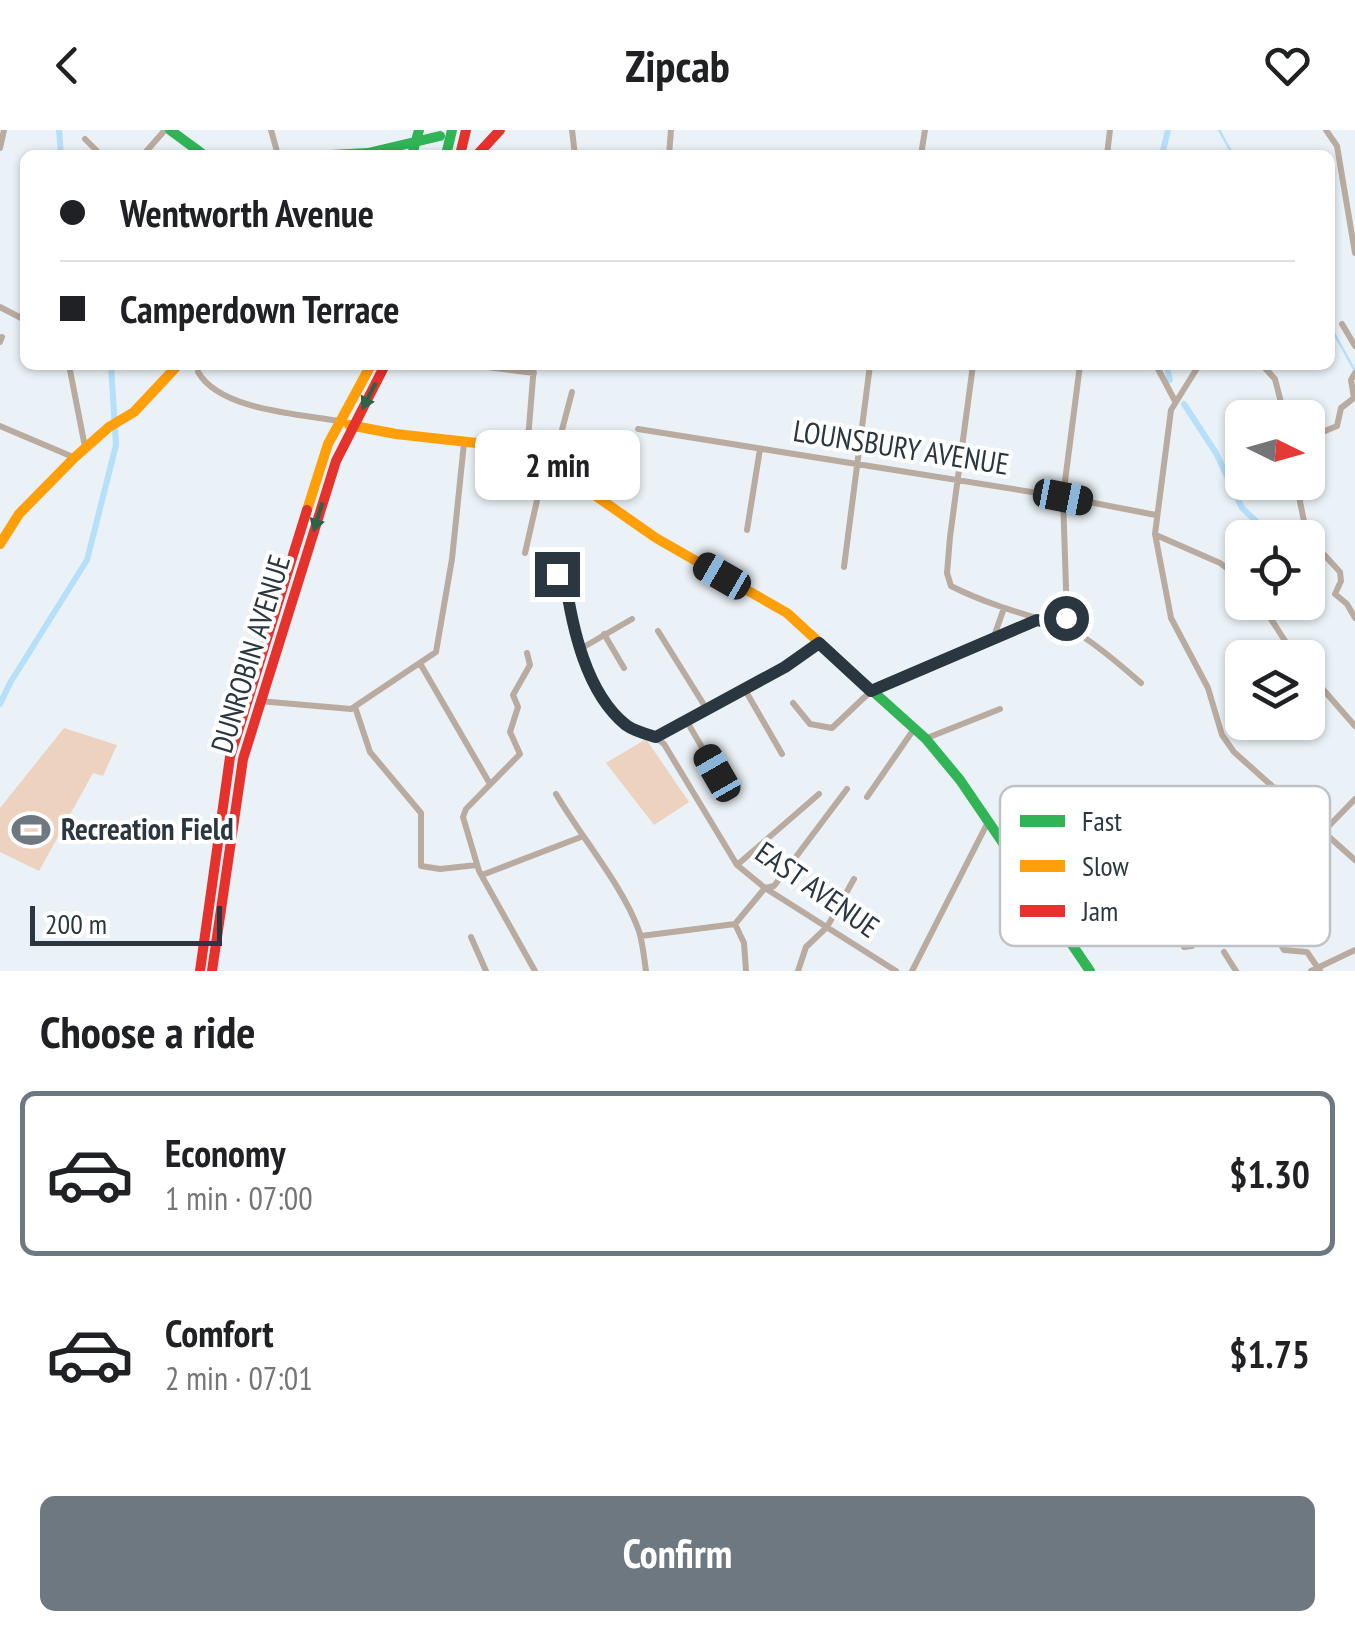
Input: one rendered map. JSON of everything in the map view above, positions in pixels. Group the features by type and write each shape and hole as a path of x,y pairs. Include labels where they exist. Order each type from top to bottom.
{"main road":[{"path":"167,130 197,150"},
{"path":"414,150 420,130"},
{"path":"482,150 500,130"},
{"path":"382,150 447,136"},
{"path":"0,544 20,512 85,448 134,412 173,370"},
{"name":"DUNROBIN AVENUE","path":"212,971 255,699 317,478 338,422 368,370"},
{"name":"DUNROBIN AVENUE","path":"200,971 230,757 255,699 336,461 382,370"},
{"path":"338,422 386,435 527,452 553,464 656,538 787,613 926,739 1000,838"},
{"path":"1073,946 1090,971"}],"street":[{"path":"0,148 4,130"},
{"path":"148,150 167,130"},
{"path":"1326,130 1338,146"},
{"path":"1334,130 1355,253"},
{"path":"86,138 97,150"},
{"path":"1335,174 1342,170"},
{"path":"1342,324 1355,346"},
{"path":"71,370 85,448"},
{"path":"527,452 534,370"},
{"path":"844,567 869,370"},
{"path":"972,370 947,573 950,586 1062,626 1142,682"},
{"path":"1062,626 1066,618 1063,497 1079,370"},
{"path":"1159,370 1176,401"},
{"path":"1195,370 1176,401 1156,515 1155,534 1170,618 1208,688 1222,735 1270,786"},
{"path":"1267,370 1275,379 1280,400"},
{"path":"198,372 204,384 240,403 338,422"},
{"path":"1325,431 1337,426 1341,408 1354,398 1351,380 1355,373"},
{"path":"525,553 544,470 553,464 572,392"},
{"path":"0,426 74,458"},
{"name":"LOUNSBURY AVENUE","path":"638,429 1156,515"},
{"path":"255,699 346,710 432,658 439,646 464,443"},
{"path":"748,530 760,448"},
{"path":"1300,500 1307,536 1340,572 1335,594 1355,618"},
{"path":"1155,534 1225,568"},
{"path":"534,578 557,574 565,578 573,622 594,683 610,710 630,728 656,737 785,667 819,643"},
{"path":"993,640 1004,608"},
{"path":"582,648 632,619"},
{"path":"793,703 810,724 832,728 871,691 1037,620"},
{"path":"658,631 706,708"},
{"path":"604,634 624,668"},
{"path":"527,652 530,665 513,695 518,707 510,732 520,754 466,809 463,817 476,864 534,971"},
{"path":"421,664 490,784"},
{"path":"744,688 782,754"},
{"path":"1325,692 1355,726"},
{"path":"355,706 370,752 421,814 420,866 440,870 476,864"},
{"path":"926,739 1000,709"},
{"path":"686,720 717,773"},
{"path":"866,797 914,729"},
{"name":"EAST AVENUE","path":"656,737 738,865 765,888 896,971"},
{"path":"641,936 734,924 765,888 774,886 847,789"},
{"path":"556,794 624,898 641,936 646,971"},
{"path":"738,865 819,794"},
{"path":"1330,826 1355,800"},
{"path":"912,971 988,822"},
{"path":"482,875 581,837"},
{"path":"1330,837 1355,860"},
{"path":"798,971 806,946 827,927 854,879"},
{"path":"734,924 744,943 746,971"},
{"path":"471,937 486,971"},
{"path":"1183,946 1192,946"},
{"path":"1282,946 1284,950 1307,952 1316,970 1355,950"},
{"path":"1224,952 1236,971"}],"shaded area":[{"name":"Recreation Field","path":"64,728 117,745 103,776 93,773 39,871 0,852 0,808"},
{"path":"646,739 689,802 654,825 606,763"}],"waterway":[{"path":"59,130 61,150"},
{"path":"1163,150 1168,130"},
{"path":"1219,130 1230,150"},
{"path":"1335,335 1355,371"},
{"path":"0,704 87,560 116,445 111,370"},
{"path":"1167,370 1170,380"},
{"path":"1184,404 1216,453 1242,508 1255,520"}],"traffic: fast":[{"path":"170,130 197,150"},
{"path":"413,150 419,130"},
{"path":"447,150 452,130"},
{"path":"381,150 440,136"},
{"path":"857,677 926,739 1000,839"},
{"path":"1073,946 1090,971"}],"traffic: slow":[{"path":"0,544 19,514 74,458 109,427 134,412 173,370"},
{"path":"307,510 328,444 368,370"},
{"path":"349,425 495,445 540,457 656,538 787,613 857,677"}],"traffic: jam":[{"path":"461,150 466,130"},
{"path":"482,150 500,130"},
{"path":"212,971 243,759 336,461 382,370"},
{"path":"200,971 230,757 307,510"}],"place":[{"name":"Recreation Field","path":"31,830"}],"route":[{"path":"557,574 565,578 573,622 594,683 610,710 630,728 656,737 785,667 819,643 871,691 1037,620 1058,627 1066,618"}]}
